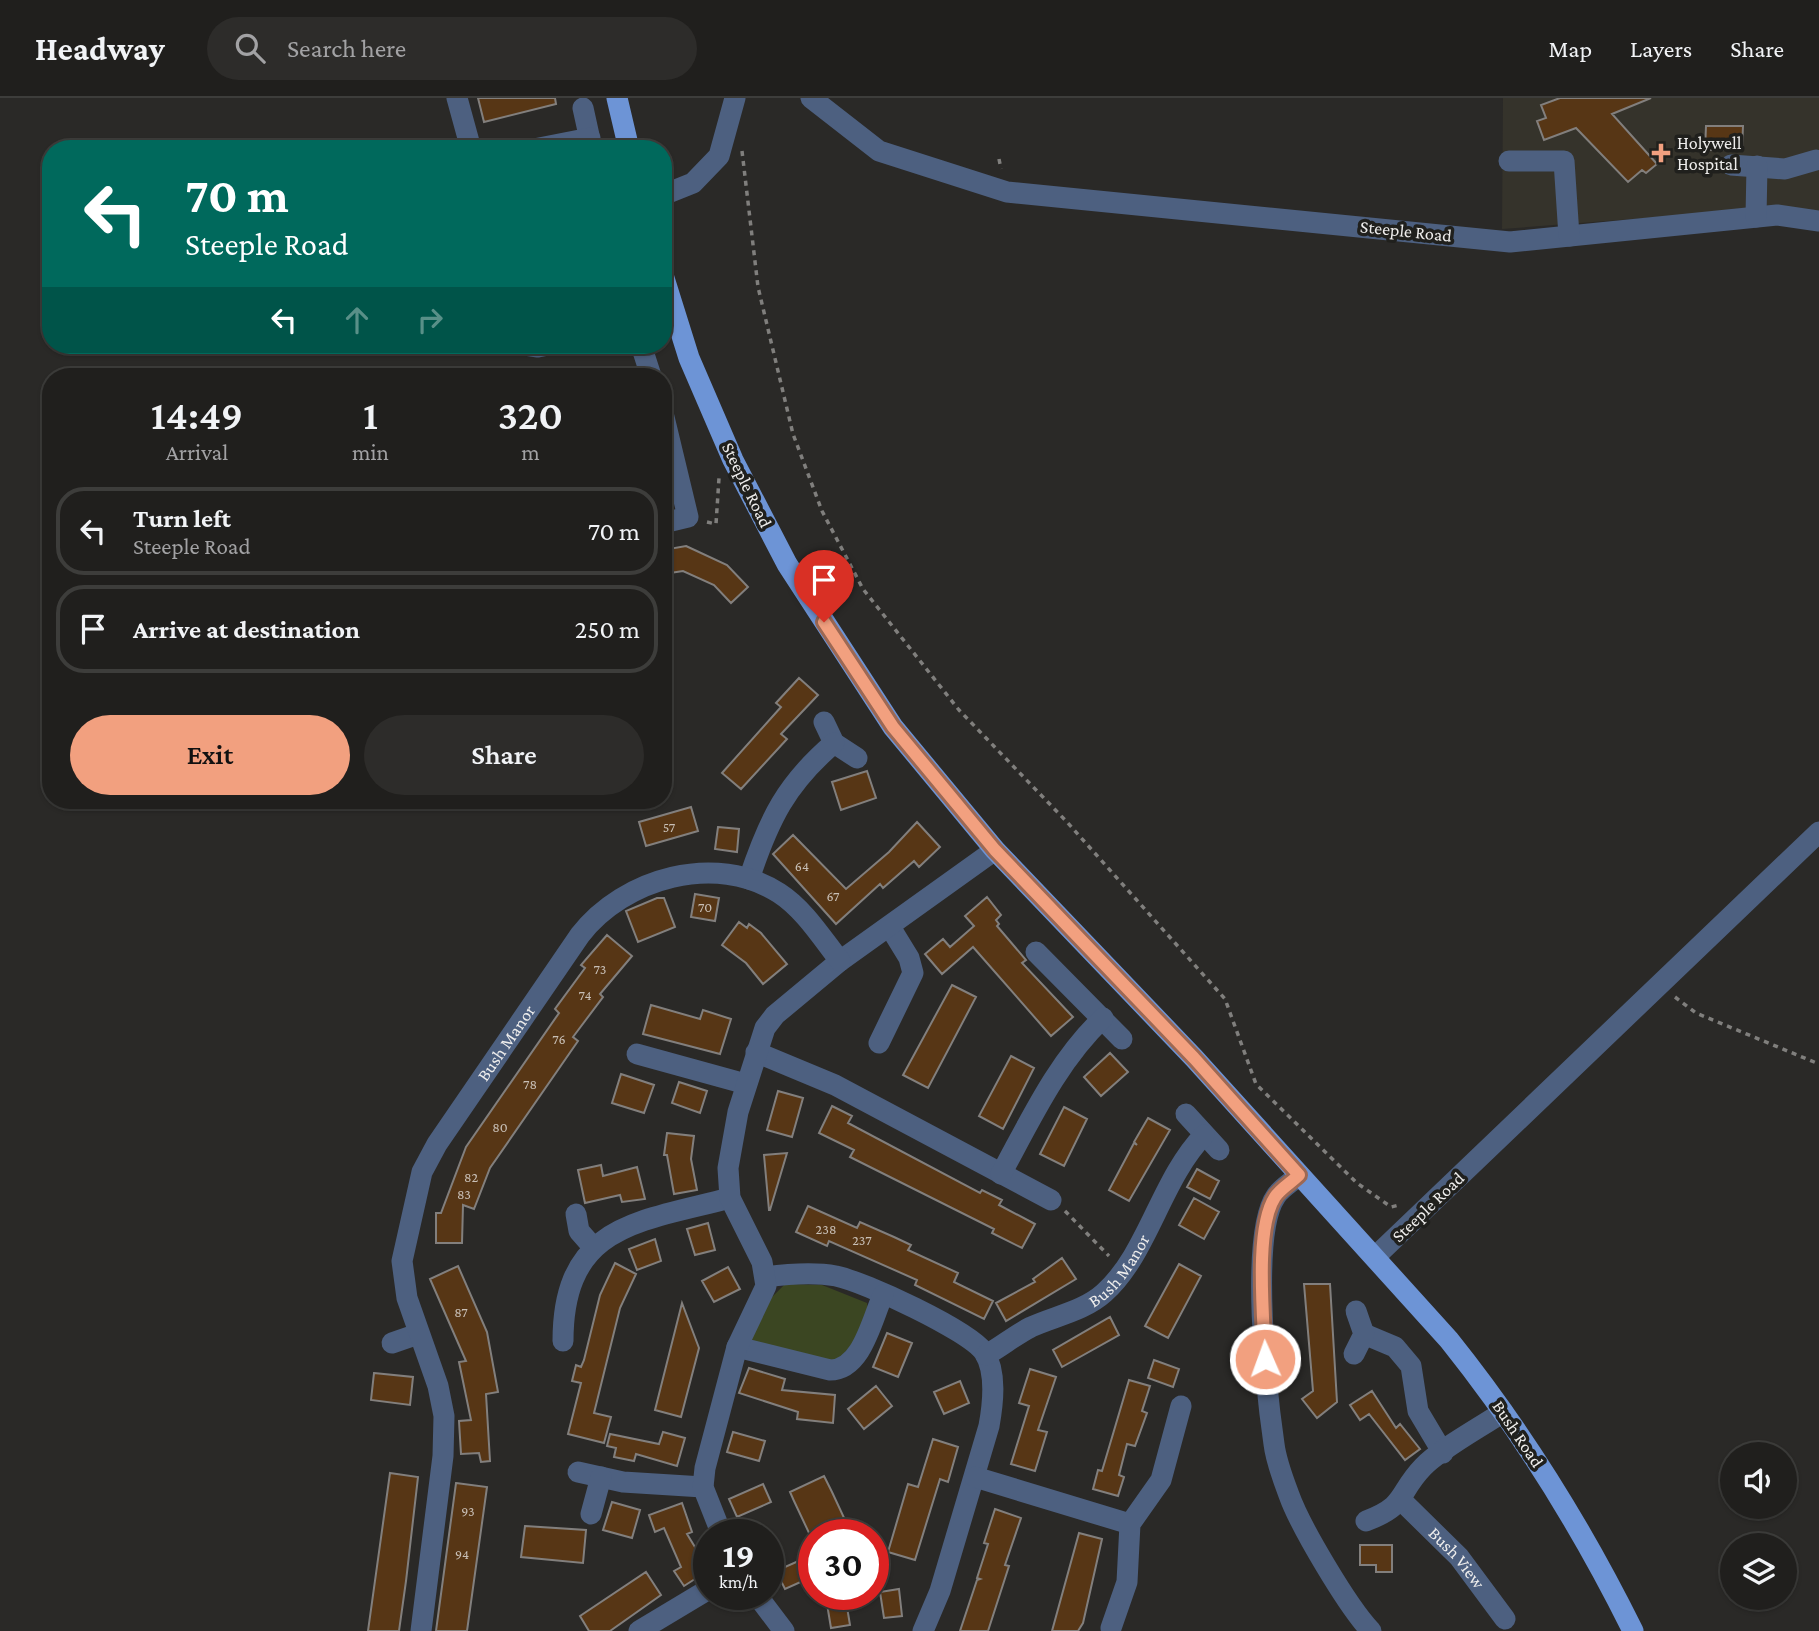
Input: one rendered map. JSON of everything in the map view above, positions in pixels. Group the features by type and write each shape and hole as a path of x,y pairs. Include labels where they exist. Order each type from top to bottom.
{"main road":[{"path":"617,98 627,140"},
{"name":"Steeple Road","path":"672,304 689,358 733,460 787,564 893,727 995,850 1194,1058 1376,1256"},
{"name":"Bush Road","path":"1376,1256 1449,1340 1503,1412 1591,1550 1633,1631"}],"street":[{"path":"457,98 469,140"},
{"path":"672,191 692,183 719,156 735,98"},
{"name":"Steeple Road","path":"811,98 879,151 1007,192 1510,242 1777,215 1819,221"},
{"path":"583,108 590,140"},
{"path":"1731,165 1785,169 1816,160"},
{"path":"1509,161 1564,161 1569,236"},
{"path":"1756,217 1757,166"},
{"path":"672,450 688,517 672,521"},
{"path":"824,722 834,743 857,758"},
{"path":"750,879 772,816 785,793 797,777 834,743"},
{"name":"Steeple Road","path":"1376,1256 1819,832"},
{"path":"716,1519 704,1487 710,1446 737,1347 763,1295 766,1277 730,1198 730,1153 755,1052 775,1014 839,961 995,850"},
{"name":"Bush Manor","path":"421,1631 444,1437 438,1386 407,1298 402,1261 422,1172 437,1144 580,935 596,915 615,900 651,884 691,874 750,879 766,885 794,905 839,961"},
{"path":"879,1043 913,973 909,958 890,927"},
{"path":"1036,952 1082,1002 1103,1018 1122,1039"},
{"path":"1001,1174 1060,1066 1103,1018"},
{"path":"755,1052 846,1090 1051,1199"},
{"path":"637,1054 746,1084"},
{"path":"1186,1114 1219,1150"},
{"name":"Bush Manor","path":"986,1355 1015,1336 1103,1294 1126,1266 1189,1150 1204,1135"},
{"path":"1299,1175 1275,1197 1266,1228 1262,1266 1265,1359 1274,1447 1289,1498 1364,1628"},
{"path":"563,1341 564,1312 570,1289 593,1247 603,1238 626,1227 730,1198"},
{"path":"576,1214 579,1231 593,1247"},
{"path":"766,1277 839,1276 948,1326 977,1345 986,1355 992,1385 992,1414 935,1606 923,1631"},
{"path":"737,1347 830,1370 843,1369 857,1355 883,1295"},
{"path":"1354,1354 1364,1334 1356,1311"},
{"path":"391,1343 418,1334"},
{"path":"1364,1334 1395,1347 1411,1366 1418,1410 1443,1453"},
{"path":"1111,1628 1127,1582 1130,1524 1161,1480 1181,1406"},
{"path":"1366,1521 1385,1514 1402,1501 1423,1467 1503,1412"},
{"path":"578,1472 657,1486 704,1487"},
{"path":"591,1514 601,1477"},
{"path":"975,1477 1130,1524"},
{"name":"Bush View","path":"1402,1501 1459,1557 1505,1619"},
{"path":"639,1631 693,1599"},
{"path":"768,1610 784,1631"}],"path":[{"path":"741,143 758,286 793,434 822,511 863,589 958,710 1067,822 1225,999 1256,1084 1375,1197 1391,1207 1406,1203"},
{"path":"688,517 716,524 720,474 733,460"},
{"path":"1661,984 1696,1013 1819,1064"},
{"path":"1051,1199 1110,1257 1126,1266"}],"shaded area":[{"name":"Holywell Hospital","path":"1503,98 1819,98 1819,213 1777,208 1502,229"}],"green space":[{"path":"785,1284 822,1285 867,1303 866,1320 862,1328 835,1363 758,1344 751,1339 771,1298"}],"building":[{"path":"478,98 555,98 556,104 484,122"},
{"path":"1560,98 1651,98 1612,114 1657,164 1646,173 1642,170 1628,182 1576,128 1544,140 1537,121 1546,118 1541,105"},
{"path":"1706,126 1743,126 1742,150 1705,150"},
{"path":"686,546 727,565 748,587 731,603 714,585 683,571 672,573 672,548"},
{"path":"799,678 818,695 781,734 787,739 741,789 722,773 781,707 776,703"},
{"path":"867,771 876,798 841,810 832,782"},
{"path":"691,807 698,831 646,846 639,822"},
{"path":"917,822 940,847 919,867 914,861 883,888 880,884 836,924 773,854 793,835 846,889 889,852"},
{"path":"718,827 739,829 737,852 715,849"},
{"path":"695,894 719,898 715,921 691,917"},
{"path":"987,897 1001,915 996,920 999,924 997,926 1026,960 1022,963 1073,1017 1051,1036 973,947 942,974 925,954 943,939 950,947 974,926 965,916"},
{"path":"657,898 664,898 675,927 638,942 626,911"},
{"path":"739,922 747,928 749,924 761,933 787,964 763,984 746,963 722,945"},
{"path":"607,935 632,956 600,994 603,997 573,1037 578,1041 490,1168 474,1209 463,1205 462,1243 436,1243 436,1213 441,1213 466,1147 559,1013 555,1009 585,968 581,965"},
{"path":"952,985 976,997 928,1088 903,1075"},
{"path":"651,1005 700,1019 703,1010 731,1019 720,1054 643,1034"},
{"path":"1110,1053 1128,1072 1101,1096 1084,1077"},
{"path":"1011,1056 1034,1068 1003,1129 979,1116"},
{"path":"621,1074 654,1085 644,1113 612,1103"},
{"path":"679,1082 707,1091 700,1113 672,1103"},
{"path":"778,1091 803,1098 792,1137 767,1130"},
{"path":"832,1106 852,1116 848,1123 980,1193 982,1190 1002,1200 999,1205 1035,1224 1022,1248 992,1233 994,1229 850,1157 854,1150 819,1133"},
{"path":"1064,1107 1087,1119 1064,1166 1040,1154"},
{"path":"1148,1118 1170,1130 1129,1201 1109,1190 1134,1143 1137,1145 1134,1142"},
{"path":"667,1133 694,1136 691,1159 697,1190 674,1194 667,1155 664,1155"},
{"path":"787,1153 770,1210 769,1210 764,1155"},
{"path":"601,1165 603,1176 637,1167 645,1199 622,1202 620,1195 585,1203 578,1170"},
{"path":"1197,1169 1219,1181 1210,1199 1187,1187"},
{"path":"1194,1198 1219,1212 1204,1239 1179,1225"},
{"path":"808,1206 857,1228 860,1222 894,1237 911,1245 908,1250 958,1273 954,1282 993,1301 984,1319 915,1285 917,1280 829,1241 827,1246 796,1232"},
{"path":"708,1223 715,1250 695,1255 687,1229"},
{"path":"655,1239 661,1261 637,1270 629,1249"},
{"path":"1062,1258 1076,1279 1006,1321 996,1303 1035,1282 1033,1279"},
{"path":"615,1263 636,1274 620,1308 594,1413 611,1417 604,1443 568,1434 581,1383 572,1381 576,1365 581,1367 584,1360 600,1295"},
{"path":"1179,1264 1201,1276 1168,1338 1145,1326"},
{"path":"458,1266 487,1332 498,1392 486,1394 490,1461 481,1462 479,1453 461,1454 459,1421 471,1420 459,1362 466,1361 430,1279"},
{"path":"728,1267 740,1289 714,1302 702,1281"},
{"path":"1304,1284 1330,1284 1337,1402 1317,1418 1302,1399 1313,1391"},
{"path":"682,1303 699,1348 681,1417 655,1410"},
{"path":"1110,1317 1119,1335 1062,1367 1053,1350"},
{"path":"887,1333 912,1343 898,1377 873,1367"},
{"path":"1154,1360 1179,1369 1173,1387 1148,1378"},
{"path":"749,1368 785,1379 782,1390 835,1395 833,1423 797,1419 798,1412 739,1393"},
{"path":"1030,1369 1056,1377 1038,1430 1047,1432 1035,1471 1011,1464 1029,1406 1019,1403"},
{"path":"374,1373 413,1377 410,1405 371,1400"},
{"path":"1129,1380 1150,1386 1142,1411 1147,1413 1135,1446 1127,1444 1119,1475 1124,1477 1118,1496 1093,1489 1098,1470 1102,1471"},
{"path":"960,1381 969,1403 944,1414 934,1392"},
{"path":"876,1386 892,1406 864,1429 848,1409"},
{"path":"1372,1391 1396,1428 1400,1424 1420,1449 1405,1460 1369,1414 1360,1420 1350,1405"},
{"path":"663,1432 685,1438 677,1466 636,1454 634,1461 614,1457 616,1448 607,1446 610,1434 659,1444"},
{"path":"733,1432 765,1441 759,1461 727,1452"},
{"path":"933,1439 958,1447 948,1482 940,1479 915,1560 889,1552 889,1549 908,1484 918,1487"},
{"path":"390,1473 418,1477 406,1581 399,1631 368,1631"},
{"path":"824,1476 844,1519 803,1519 790,1492"},
{"path":"456,1483 487,1487 467,1631 436,1631"},
{"path":"763,1484 771,1502 737,1517 729,1499"},
{"path":"612,1502 640,1510 632,1538 603,1530"},
{"path":"682,1503 692,1532 687,1534 693,1544 693,1580 684,1586 674,1571 681,1567 664,1528 655,1532 649,1515"},
{"path":"995,1509 1021,1518 1005,1565 1009,1566 988,1631 960,1631 977,1580 980,1579 977,1578 988,1544 984,1543"},
{"path":"525,1526 586,1530 583,1563 521,1557"},
{"path":"1079,1533 1102,1539 1083,1623 1078,1631 1052,1631"},
{"path":"1360,1545 1392,1545 1392,1572 1376,1572 1376,1565 1360,1565"},
{"path":"798,1561 798,1583 785,1589 784,1587 784,1567"},
{"path":"646,1572 661,1595 610,1631 589,1631 580,1616"},
{"path":"899,1589 902,1616 884,1618 883,1610 889,1610 889,1591"},
{"path":"828,1610 848,1610 850,1625 831,1628"}],"place":[{"name":"Holywell Hospital","path":"1661,153"}],"route":[{"path":"824,622 893,727 995,850 1194,1058 1299,1175 1275,1197 1266,1228 1262,1266 1265,1359"}]}
